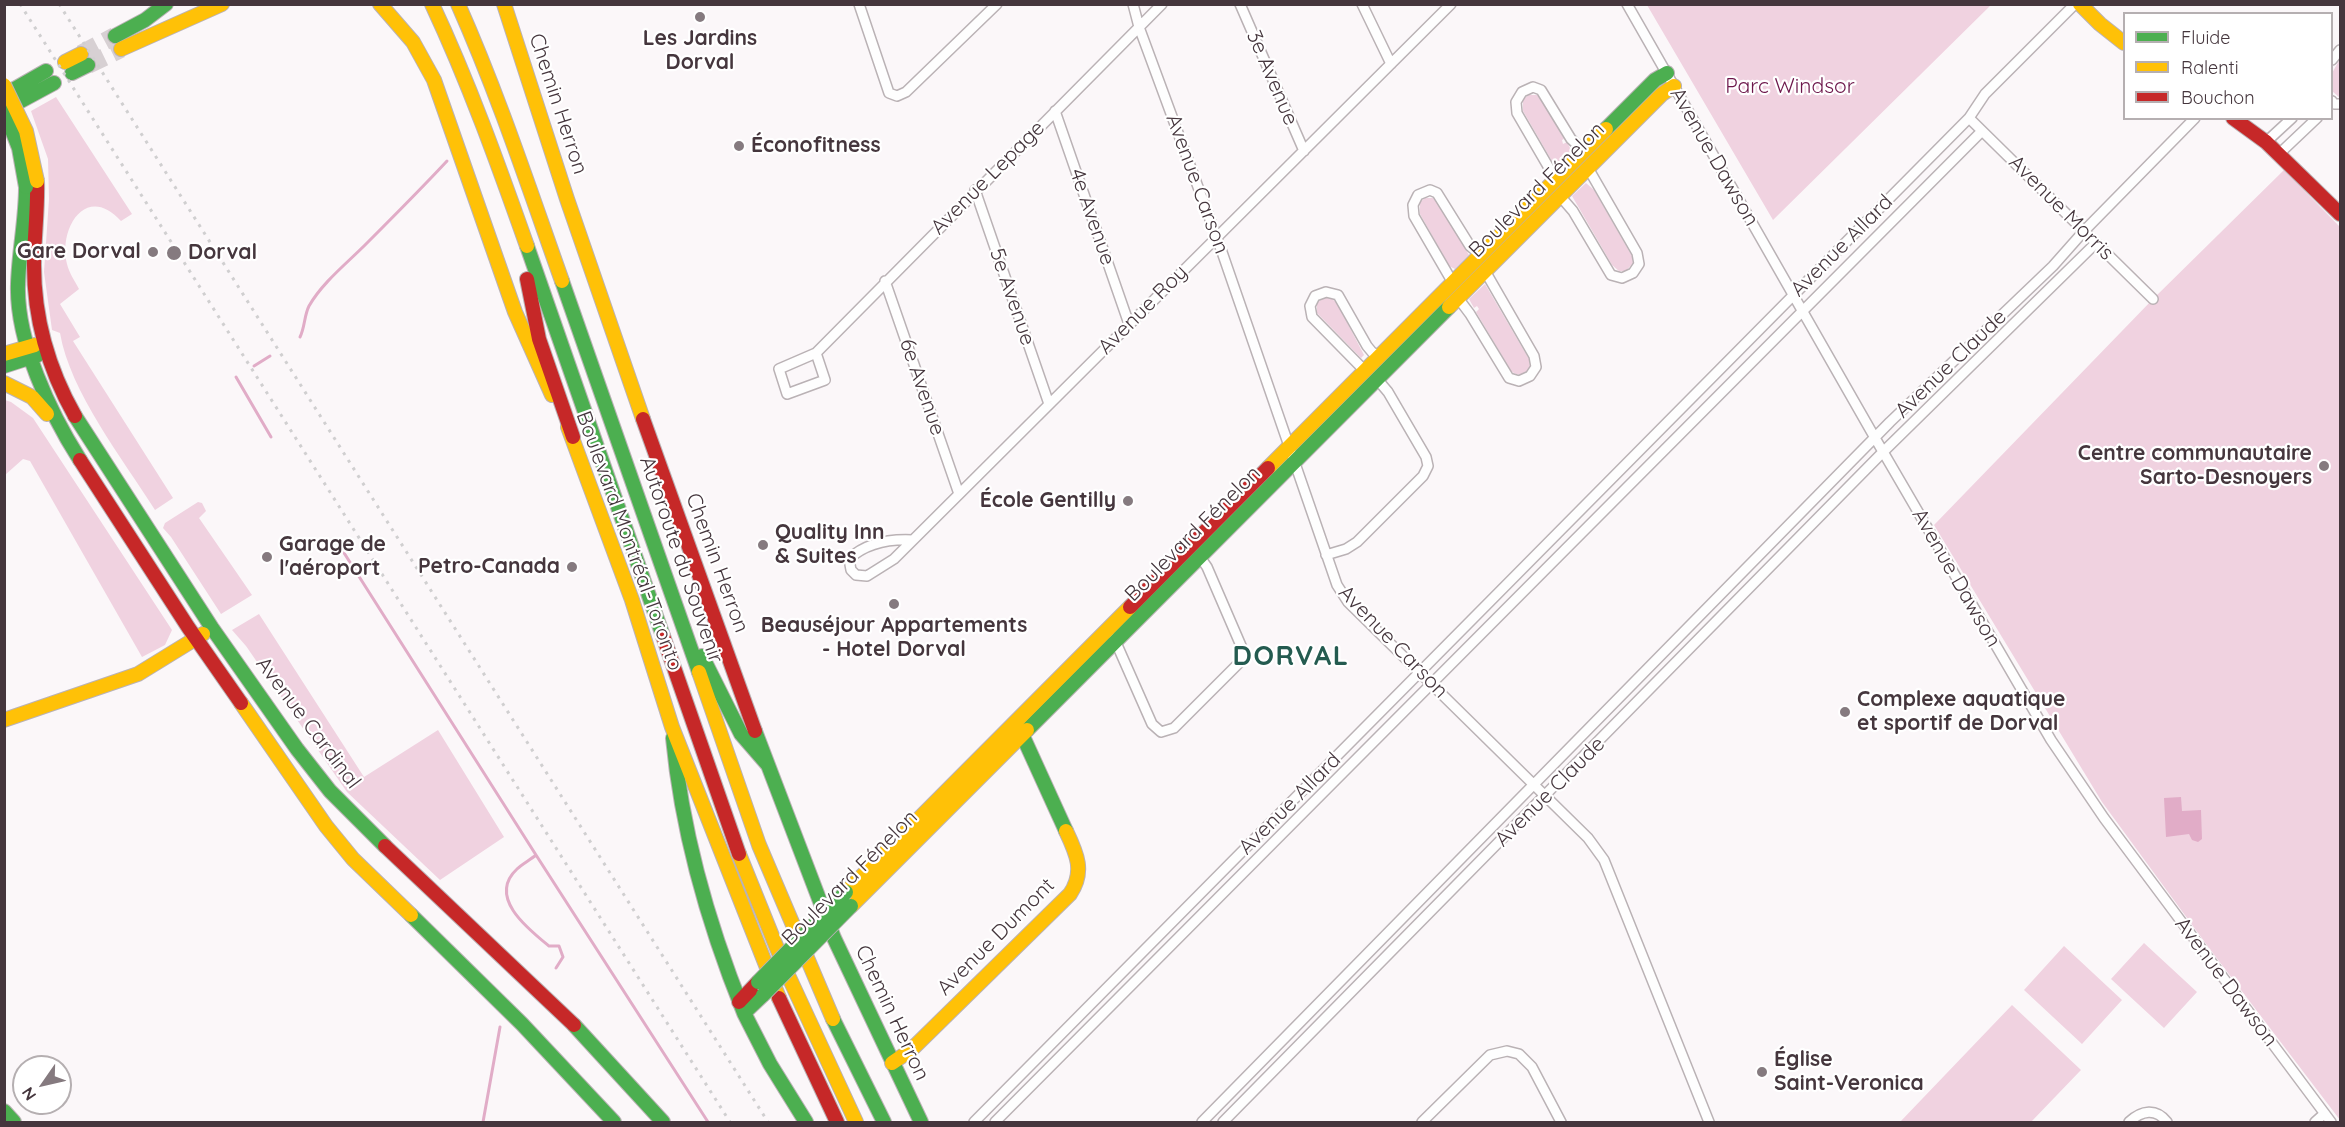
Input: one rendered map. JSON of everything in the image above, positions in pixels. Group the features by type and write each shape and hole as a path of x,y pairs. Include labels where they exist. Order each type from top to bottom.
{"main road":[{"path":"166,4 118,42 222,4"},
{"name":"Boulevard Montréal-Toronto","path":"380,4 413,41 435,80 522,330 573,437 648,645 672,727 674,761 698,879 711,925 742,1008 770,1064 806,1122"},
{"name":"Autoroute du Souvenir","path":"458,4 494,86 735,780 783,905 828,1008 884,1122"},
{"name":"Chemin Herron","path":"504,4 571,210 681,527 767,764 834,938 921,1122"},
{"path":"2080,4 2123,42"},
{"name":"Autoroute du Souvenir","path":"433,6 469,86 515,212 742,862 791,982 856,1122"},
{"path":"69,67 85,59"},
{"name":"Boulevard Fénelon","path":"742,1008 846,892 1584,151 1650,86 1667,73"},
{"path":"4,95 50,77 4,110 31,184"},
{"path":"4,85 19,111 26,131 31,184"},
{"name":"Boulevard Fénelon","path":"761,988 851,906 1662,94 1674,86"},
{"path":"2236,120 2266,142 2340,214"},
{"name":"Avenue Cardinal","path":"31,184 34,278 44,348 66,402 212,628 297,750 325,784 559,1008 663,1122"},
{"name":"Avenue Cardinal","path":"31,184 26,208 18,285 21,321 42,390 63,435 196,638 326,826 353,859 522,1024 614,1122"},
{"path":"515,212 539,339 573,437"},
{"path":"4,354 44,348"},
{"path":"4,366 29,352"},
{"path":"4,383 36,400 63,435"},
{"path":"675,603 741,734 767,764"},
{"path":"4,720 138,674 212,628"},
{"name":"Avenue Dumont","path":"892,1063 910,1050 1065,900 1079,879 1081,867 1076,852 1024,735 1014,724"},
{"path":"672,727 687,760 754,940 796,1037 837,1122"},
{"path":"4,1111 14,1122"}],"street":[{"path":"859,4 889,93 897,96 906,92 997,4"},
{"name":"Avenue Carson","path":"1133,4 1139,27 1217,238 1335,581 1345,598 1588,838 1604,860 1709,1122"},
{"name":"Avenue Lepage","path":"816,353 825,380 787,394 779,369 816,353 975,190 1162,4"},
{"name":"3e Avenue","path":"1240,4 1304,151"},
{"path":"1362,4 1391,64"},
{"name":"Avenue Roy","path":"912,540 899,539 880,542 858,551 849,559 851,570 856,575 867,576 894,559 1451,4"},
{"name":"Avenue Dawson","path":"1627,4 1883,452 2051,740 2104,818 2331,1122"},
{"name":"Avenue Allard","path":"974,1122 1969,118 1985,94 2075,4"},
{"path":"1556,180 1517,113 1516,102 1521,92 1533,87 1540,90 1571,139 1584,151"},
{"name":"4e Avenue","path":"1055,111 1129,324"},
{"name":"Avenue Morris","path":"1969,118 2153,299"},
{"name":"Avenue Claude","path":"1202,1122 1875,438 2053,266 2192,120"},
{"path":"2266,142 2290,120"},
{"path":"2279,154 2315,120"},
{"name":"Avenue Allard","path":"995,1122 1982,131"},
{"path":"1560,196 1573,211 1611,275 1622,278 1633,273 1639,264 1637,253 1588,168"},
{"name":"5e Avenue","path":"975,190 1049,404"},
{"path":"1453,283 1414,216 1413,205 1418,195 1430,190 1437,193 1470,246 1481,255"},
{"name":"Avenue Claude","path":"1223,1122 1883,452 2096,243"},
{"path":"1458,298 1509,378 1519,381 1530,376 1536,366 1534,356 1485,271"},
{"name":"6e Avenue","path":"885,281 959,494"},
{"path":"1365,371 1312,317 1310,306 1315,296 1326,291 1338,295 1366,346 1380,356"},
{"path":"1326,555 1346,549 1357,542 1423,476 1428,466 1426,457 1388,392 1377,379"},
{"path":"1605,485 1618,497"},
{"path":"1109,628 1152,724 1161,732 1174,728 1244,656 1207,567 1200,557"},
{"path":"1706,609 1718,621"},
{"path":"1266,828 1277,839"},
{"path":"1372,950 1383,962"},
{"path":"1123,972 1134,983"},
{"path":"1422,1122 1490,1055 1507,1051 1519,1054 1532,1067 1561,1122"},
{"path":"2130,1122 2136,1116 2150,1111 2162,1115 2168,1122"},
{"path":"2315,1122 2324,1113"}],"green space":[{"name":"Parc Windsor","path":"1647,5 1991,5 1773,220"},
{"path":"2340,59 2340,98 2333,92 2333,71"},
{"path":"1529,95 1537,95 1542,100 1564,139 1563,144 1567,142 1572,152 1558,166 1553,163 1523,111 1523,99"},
{"path":"56,97 132,214 121,221 109,210 97,206 87,208 78,214 71,224 65,250 68,267 79,289 60,304 80,337 73,341 173,498 155,510 99,424 75,378 60,333 52,330 44,272 49,199 48,159 31,111"},
{"path":"2284,170 2340,227 2340,1120 2209,948 2102,802 1934,525 2153,299"},
{"path":"1586,183 1594,190 1632,256 1633,263 1626,271 1619,271 1612,265 1572,196"},
{"path":"1425,198 1433,198 1439,203 1469,255 1455,269 1449,266 1420,214 1420,202"},
{"path":"1485,284 1529,359 1530,367 1524,373 1516,374 1511,371 1476,312 1479,309 1477,306 1474,308 1469,299"},
{"path":"1323,298 1331,298 1337,303 1364,355 1361,358 1317,313 1317,303"},
{"path":"5,400 33,418 172,630 165,645 142,657 30,461 23,459 5,475"},
{"path":"198,502 202,503 206,511 199,518 252,595 221,614 163,528 165,523"},
{"path":"259,614 364,777 438,730 504,837 440,880 347,792 246,646 232,630"},
{"path":"2144,943 2197,992 2164,1028 2111,979"},
{"path":"2064,946 2122,1000 2082,1044 2024,990"},
{"path":"2012,1005 2081,1070 2031,1122 1900,1122"}],"shaded area":[{"path":"2181,797 2182,811 2201,810 2202,839 2198,842 2192,840 2189,834 2166,837 2164,798"}],"waterway":[{"path":"300,337 309,306 321,289 447,161"},
{"path":"254,366 270,356"},
{"path":"236,377 271,437"},
{"path":"339,545 536,855 517,869 509,880 506,890 508,901 522,922 549,946 559,946 563,957 556,968"},
{"path":"536,855 708,1122"},
{"path":"483,1122 500,1027"}],"tunnel":[{"path":"81,54 115,36"},
{"path":"88,65 121,49"}],"railway":[{"path":"20,4 730,1122"},
{"path":"59,4 768,1122"}],"traffic: fast":[{"path":"115,36 145,20 166,4"},
{"path":"72,73 88,65"},
{"path":"4,95 46,71"},
{"path":"1606,129 1655,80 1667,73"},
{"path":"4,110 54,83"},
{"path":"4,110 19,148 26,187"},
{"path":"26,187 18,284 23,329 37,376 47,399 80,460"},
{"path":"527,246 663,636"},
{"path":"562,281 699,672"},
{"path":"1027,730 1449,307"},
{"path":"4,366 38,355"},
{"path":"75,416 212,628 297,749 330,791 385,846"},
{"path":"702,656 741,734 767,764"},
{"path":"1020,730 1066,831"},
{"path":"755,731 834,938 921,1122"},
{"path":"673,738 683,809 698,878 719,946 744,1013 763,995"},
{"path":"758,982 846,892"},
{"path":"763,995 851,906"},
{"path":"411,915 522,1024 614,1122"},
{"path":"744,1013 770,1064 806,1122"},
{"path":"833,1019 884,1122"},
{"path":"574,1025 663,1122"},
{"path":"4,1111 14,1122"}],"traffic: slow":[{"path":"121,49 222,4"},
{"path":"380,4 413,42 434,80 515,312 552,395"},
{"path":"432,4 471,94 527,246"},
{"path":"458,4 500,107 562,281"},
{"path":"504,4 567,199 643,419"},
{"path":"2080,4 2123,42"},
{"path":"65,62 81,54"},
{"path":"4,85 26,131 37,181"},
{"path":"1449,307 1662,94 1674,86"},
{"path":"1268,468 1606,129"},
{"path":"4,354 35,345"},
{"path":"4,383 32,397 47,414"},
{"path":"568,427 632,600 672,727"},
{"path":"846,892 1130,607"},
{"path":"4,720 138,674 203,634"},
{"path":"699,672 759,845 833,1019"},
{"path":"241,703 326,826 353,859 411,915"},
{"path":"672,727 779,998"},
{"path":"851,906 1027,730"},
{"path":"892,1063 911,1050 1070,894 1075,886 1078,863 1066,831"},
{"path":"739,854 787,973 856,1122"}],"traffic: jam":[{"path":"2236,120 2266,142 2340,214"},
{"path":"37,181 34,265 40,324 58,381 75,416"},
{"path":"527,279 539,339 573,437"},
{"path":"643,419 755,731"},
{"path":"80,460 188,627 241,703"},
{"path":"1130,607 1268,468"},
{"path":"663,636 739,854"},
{"path":"385,846 574,1025"},
{"path":"739,1002 758,982"},
{"path":"779,998 837,1122"}],"place":[{"name":"Les Jardins Dorval","path":"700,17"},
{"name":"Éconofitness","path":"739,146"},
{"name":"Gare Dorval","path":"153,252"},
{"name":"Dorval","path":"174,253"},
{"name":"Centre communautaire Sarto-Desnoyers","path":"2324,466"},
{"name":"École Gentilly","path":"1128,501"},
{"name":"Quality Inn & Suites","path":"763,545"},
{"name":"Garage de l'aéroport","path":"267,557"},
{"name":"Petro-Canada","path":"572,567"},
{"name":"Beauséjour Appartements - Hotel Dorval","path":"894,604"},
{"name":"Complexe aquatique et sportif de Dorval","path":"1845,712"},
{"name":"Église Saint-Veronica","path":"1762,1072"}],"district":[{"name":"DORVAL","path":"1291,657"}]}
